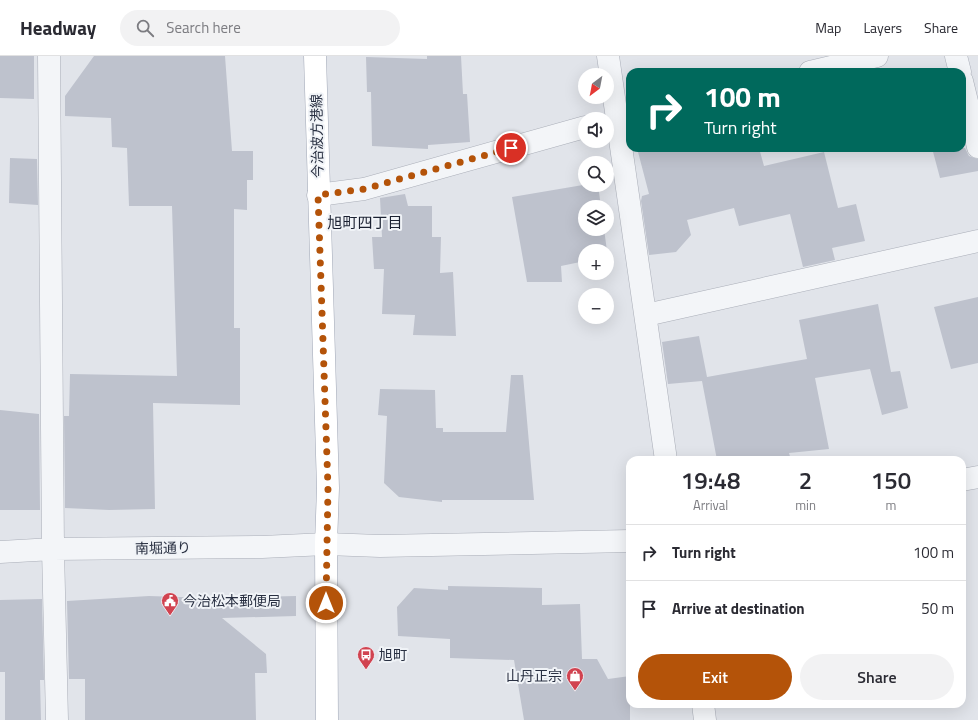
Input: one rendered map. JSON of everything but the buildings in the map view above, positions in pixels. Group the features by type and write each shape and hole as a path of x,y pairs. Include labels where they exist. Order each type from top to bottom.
{"main road":[{"name":"今治波方港線","path":"315,56 328,488 326,544 327,720"}],"street":[{"path":"50,56 53,549 57,720"},
{"path":"608,56 665,456"},
{"path":"827,68 877,56"},
{"path":"956,56 959,68"},
{"path":"966,98 978,148"},
{"path":"318,195 364,189 578,129"},
{"path":"646,315 978,241"},
{"path":"966,479 978,477"},
{"name":"南堀通り","path":"0,552 53,549 262,547 326,544 380,546 626,541"},
{"path":"704,708 705,720"}],"place":[{"name":"今治松本郵便局","path":"170,616"},
{"name":"旭町","path":"366,670"},
{"name":"山丹正宗","path":"575,691"}],"district":[{"name":"旭町四丁目","path":"365,223"}],"route":[{"path":"326,603 328,488 318,195 364,189 511,148"}]}
